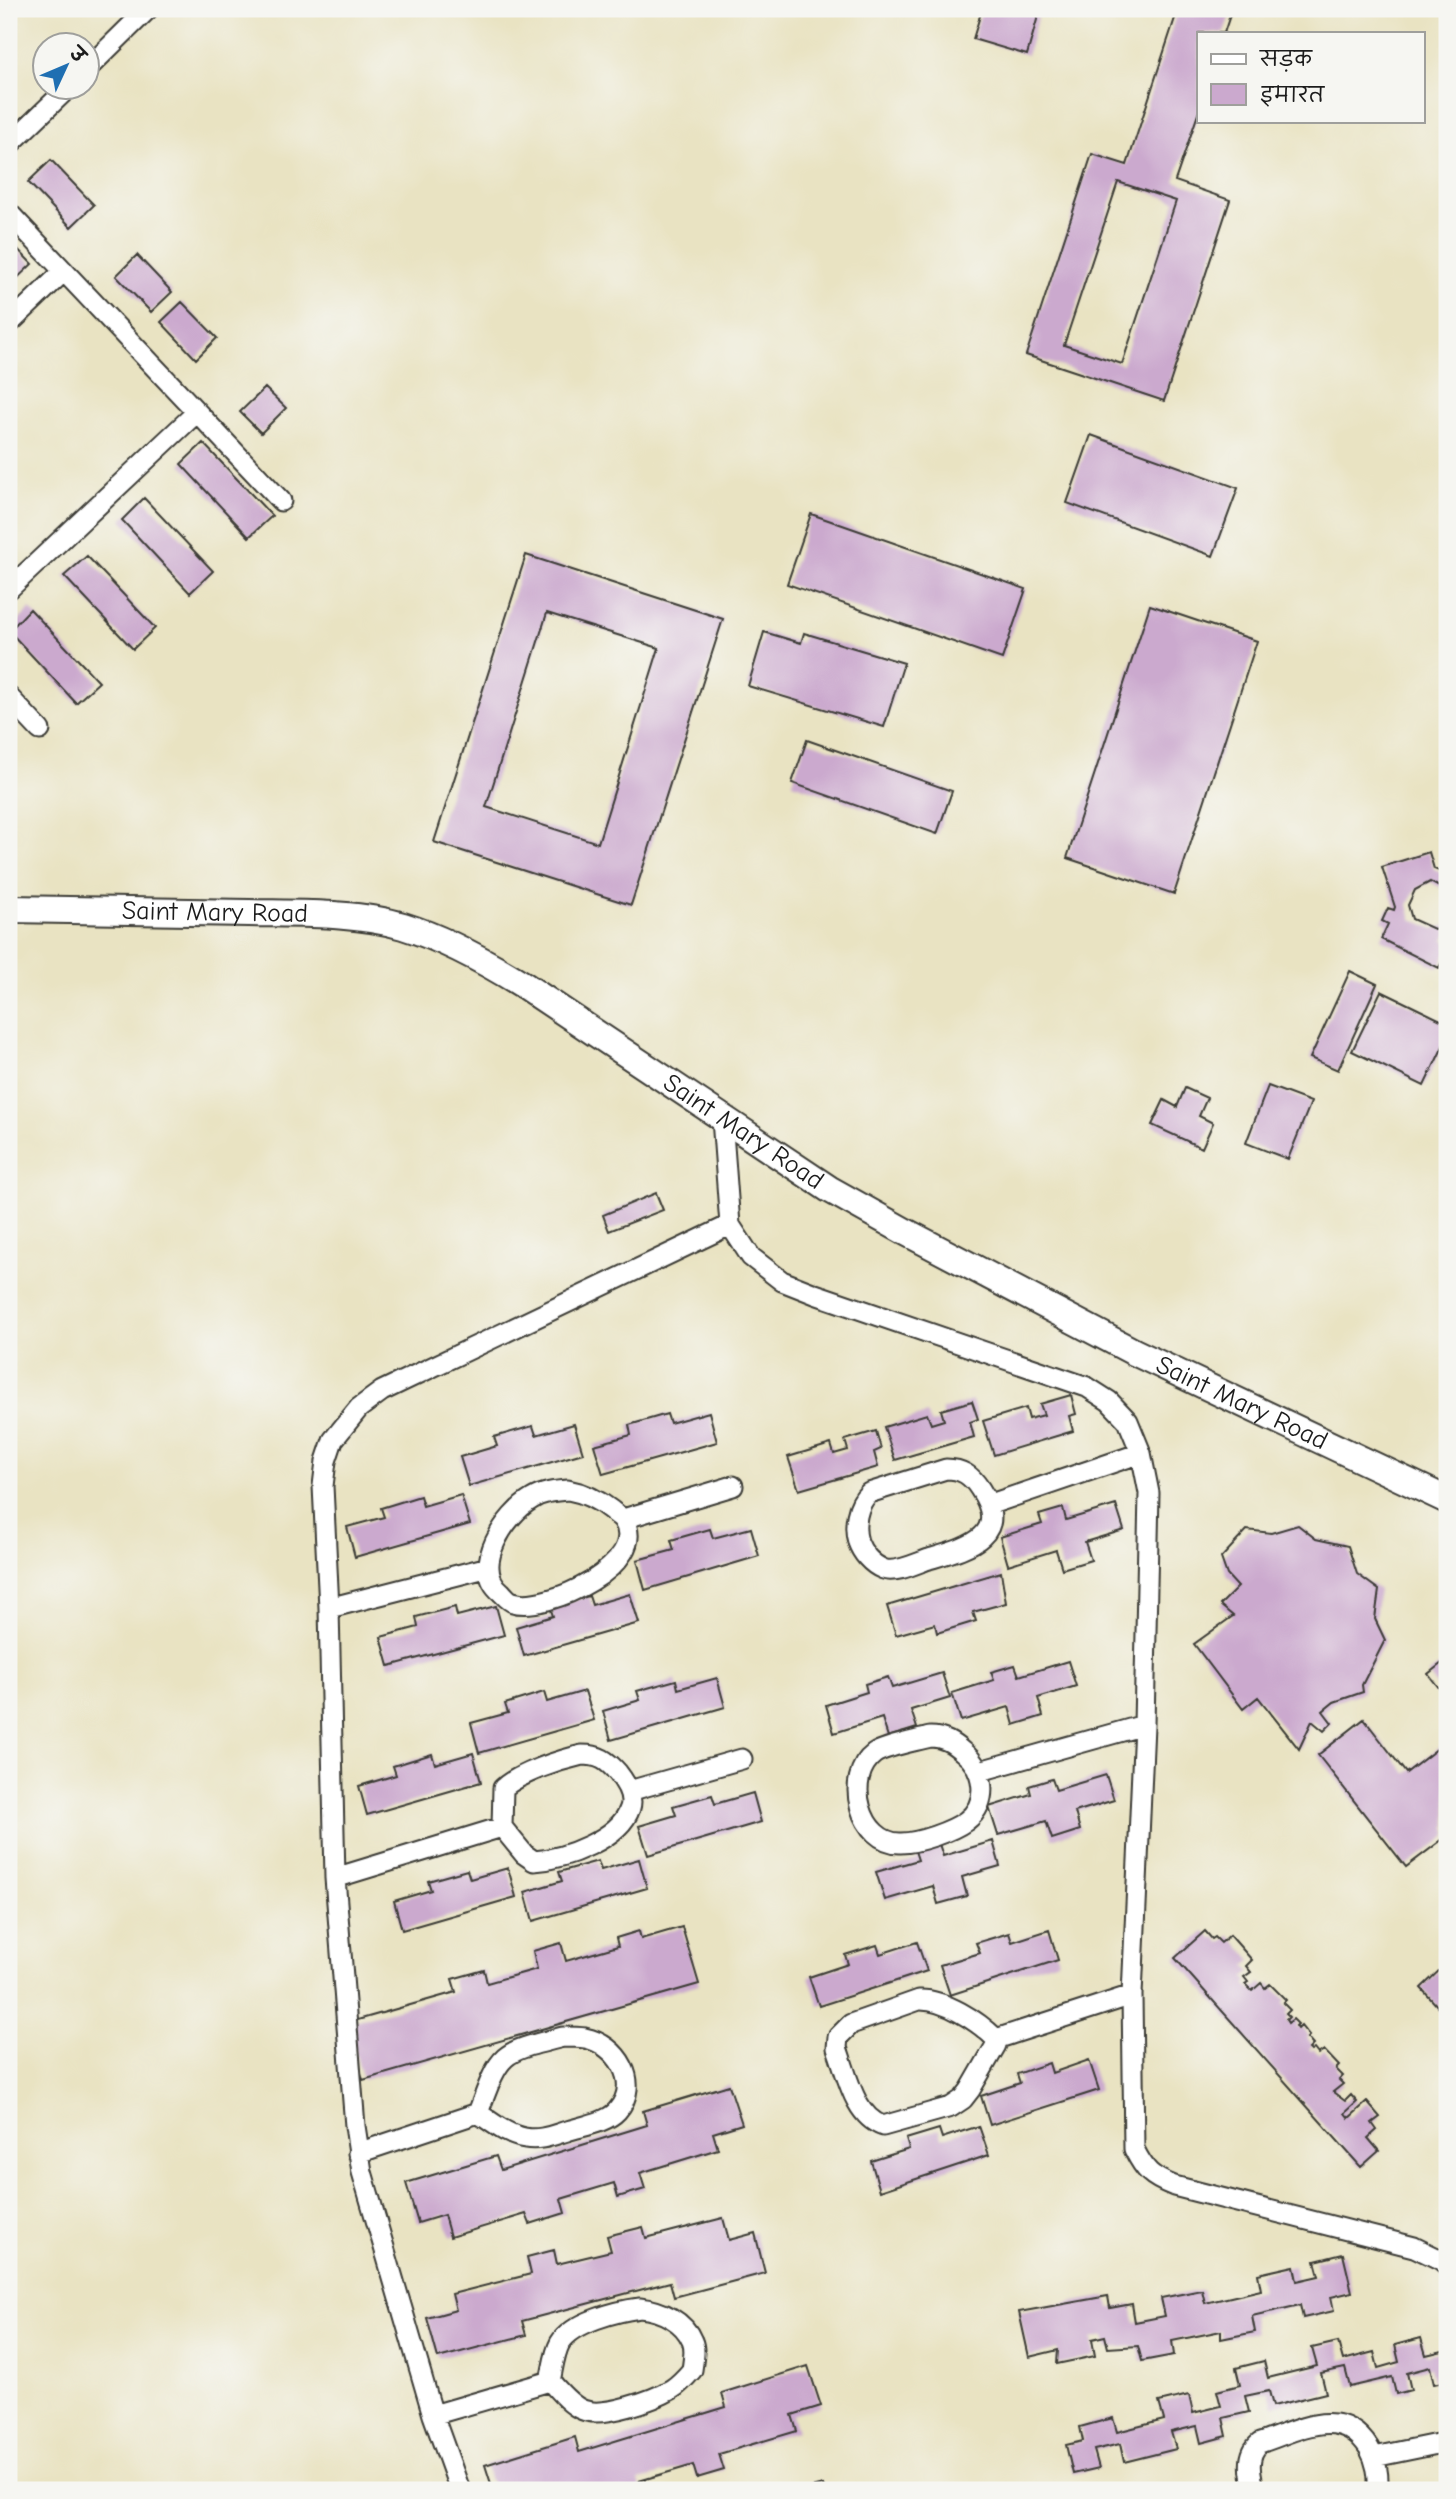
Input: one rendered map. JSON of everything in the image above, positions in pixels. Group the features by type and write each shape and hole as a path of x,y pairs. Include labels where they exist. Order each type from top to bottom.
{"street":[{"path":"102,54 149,9"},
{"path":"9,145 54,102"},
{"path":"9,213 281,501"},
{"path":"9,324 63,272"},
{"path":"9,589 197,412"},
{"path":"9,697 40,730"},
{"name":"Saint Mary Road","path":"9,909 296,914 400,925 435,937 497,969 829,1189 1122,1346 1218,1394 1447,1500"},
{"path":"722,1119 730,1225 751,1257 782,1281 815,1294 1087,1387 1109,1401 1128,1421 1141,1453 1149,1493 1144,1725 1132,1995 1134,2149 1143,2167 1156,2178 1174,2186 1414,2247 1441,2260 1447,2266"},
{"path":"460,2490 433,2415 371,2209 358,2153 335,1878 329,1608 323,1486 326,1461 333,1440 359,1408 382,1391 730,1225"},
{"path":"991,1504 1141,1453"},
{"path":"946,1469 958,1469 972,1477 991,1504 990,1523 981,1540 968,1548 900,1568 884,1570 866,1557 857,1540 857,1511 861,1501 869,1493 946,1469"},
{"path":"623,1519 733,1486"},
{"path":"568,1490 583,1493 623,1519 628,1533 627,1548 608,1571 564,1594 534,1604 512,1602 496,1588 489,1567 493,1544 504,1525 532,1498 549,1492 568,1490"},
{"path":"329,1608 489,1567"},
{"path":"980,1771 1144,1725"},
{"path":"930,1737 940,1737 951,1742 966,1754 980,1771 980,1800 968,1819 912,1843 896,1843 882,1839 869,1826 860,1806 857,1791 864,1764 876,1753 930,1737"},
{"path":"593,1755 604,1759 621,1777 629,1791 631,1808 619,1826 596,1842 564,1854 534,1861 524,1854 502,1827 503,1787 509,1782 569,1758 593,1755"},
{"path":"629,1791 742,1759"},
{"path":"335,1878 502,1827"},
{"path":"996,2039 1132,1995"},
{"path":"919,2000 932,2000 946,2005 996,2039 992,2053 962,2099 951,2107 889,2126 873,2123 861,2110 837,2048 838,2037 851,2024 919,2000"},
{"path":"563,2037 586,2038 607,2048 618,2058 628,2074 626,2093 616,2111 602,2119 542,2139 527,2139 509,2134 478,2113 493,2072 501,2059 515,2049 563,2037"},
{"path":"358,2153 478,2113"},
{"path":"655,2309 672,2318 693,2342 692,2370 671,2389 636,2404 598,2412 583,2410 568,2400 550,2381 561,2343 570,2333 600,2317 624,2310 655,2309"},
{"path":"433,2415 550,2381"},
{"path":"1250,2489 1250,2455 1253,2449 1260,2443 1321,2423 1346,2425 1356,2431 1374,2457 1377,2490"},
{"path":"1374,2457 1447,2442"}],"building":[{"path":"982,9 1040,9 1027,55 973,39"},
{"path":"1178,9 1232,9 1224,32 1197,32 1197,117 1175,181 1230,200 1164,401 1026,355 1092,154 1127,165","holes":["1118,182 1176,201 1122,364 1064,345"]},
{"path":"51,160 94,205 71,227 28,182"},
{"path":"9,240 32,264 9,286"},
{"path":"137,255 172,292 151,312 116,276"},
{"path":"182,302 217,338 196,359 161,322"},
{"path":"265,388 286,408 261,433 240,412"},
{"path":"1091,435 1238,488 1213,556 1067,503"},
{"path":"203,443 272,516 249,537 181,464"},
{"path":"144,498 213,571 190,593 122,520"},
{"path":"811,514 1026,589 1002,659 787,584"},
{"path":"526,555 723,619 631,905 434,842","holes":["547,613 659,648 598,843 486,807"]},
{"path":"87,556 155,628 133,649 64,576"},
{"path":"1150,605 1257,641 1174,894 1067,858"},
{"path":"30,609 99,682 76,703 9,631"},
{"path":"764,632 801,643 804,633 904,663 884,727 748,686"},
{"path":"807,740 952,791 937,834 792,783"},
{"path":"1429,852 1434,869 1447,874 1447,891 1430,882 1415,890 1408,905 1412,919 1434,929 1447,925 1444,940 1447,942 1447,952 1439,968 1381,939 1388,924 1382,921 1388,908 1394,910 1395,907 1382,867"},
{"path":"1350,971 1377,984 1338,1070 1310,1058"},
{"path":"1381,991 1447,1023 1447,1038 1424,1086 1352,1051"},
{"path":"1268,1086 1311,1102 1288,1159 1246,1143"},
{"path":"1185,1088 1207,1098 1199,1116 1213,1123 1202,1148 1152,1125 1164,1100 1177,1107"},
{"path":"656,1193 663,1210 609,1231 603,1215"},
{"path":"1071,1395 1076,1414 1069,1416 1073,1431 994,1455 983,1421 1026,1408 1029,1419 1044,1415 1040,1404"},
{"path":"972,1401 978,1419 970,1422 974,1437 895,1460 884,1427 927,1414 931,1424 944,1420 941,1410"},
{"path":"709,1412 717,1442 603,1474 594,1445 631,1435 629,1425 667,1414 670,1423"},
{"path":"574,1424 583,1453 469,1486 460,1457 497,1446 494,1437 533,1426 536,1435"},
{"path":"876,1431 881,1449 874,1452 878,1467 799,1490 788,1457 831,1444 834,1454 848,1450 845,1440"},
{"path":"461,1495 470,1524 355,1557 347,1527 384,1517 381,1508 420,1496 423,1506"},
{"path":"1116,1505 1124,1530 1085,1542 1091,1560 1062,1569 1056,1550 1008,1565 1000,1537 1042,1524 1039,1515 1063,1508 1066,1520"},
{"path":"1298,1525 1316,1539 1348,1546 1357,1574 1379,1590 1375,1619 1385,1640 1362,1685 1363,1692 1334,1702 1323,1711 1332,1723 1324,1731 1312,1721 1299,1749 1258,1697 1243,1709 1194,1644 1233,1616 1220,1605 1238,1587 1227,1575 1221,1558 1247,1530 1271,1533"},
{"path":"751,1528 759,1556 645,1590 637,1560 674,1550 671,1540 710,1529 713,1538"},
{"path":"1001,1572 1006,1603 973,1612 976,1621 937,1633 935,1624 896,1635 887,1606"},
{"path":"630,1594 639,1623 524,1656 516,1627 553,1616 550,1607 589,1596 592,1605"},
{"path":"496,1606 504,1635 389,1666 381,1637 418,1627 416,1617 455,1607 457,1616"},
{"path":"1447,1659 1447,1698 1428,1674"},
{"path":"1068,1661 1076,1686 1038,1698 1043,1716 1014,1725 1009,1707 961,1721 952,1693 994,1680 991,1672 1015,1665 1019,1676"},
{"path":"942,1673 950,1698 911,1710 917,1728 888,1737 882,1718 834,1733 826,1705 867,1692 865,1684 888,1677 892,1688"},
{"path":"717,1678 725,1707 611,1740 603,1711 640,1700 637,1691 676,1680 678,1689"},
{"path":"585,1691 594,1720 479,1753 471,1723 508,1713 505,1704 544,1692 547,1702"},
{"path":"1364,1719 1406,1773 1447,1741 1447,1836 1406,1867 1318,1755"},
{"path":"473,1753 481,1782 367,1815 359,1786 396,1775 393,1766 432,1754 435,1764"},
{"path":"1106,1775 1114,1800 1075,1812 1080,1830 1052,1839 1046,1821 998,1835 989,1807 1031,1794 1029,1786 1052,1779 1056,1790"},
{"path":"753,1793 761,1822 648,1855 639,1826 676,1815 673,1806 712,1795 715,1804"},
{"path":"993,1841 1000,1866 962,1877 967,1896 938,1904 933,1886 885,1900 876,1872 918,1860 915,1851 939,1844 943,1856"},
{"path":"639,1859 647,1888 533,1921 525,1892 562,1881 559,1872 598,1861 601,1870"},
{"path":"508,1868 516,1897 402,1930 394,1901 431,1890 428,1881 467,1870 470,1879"},
{"path":"682,1927 699,1984 363,2080 347,2023 456,1992 452,1979 484,1970 487,1983 537,1969 533,1951 561,1943 566,1961 618,1946 616,1938 639,1931 641,1939"},
{"path":"1049,1930 1058,1960 950,1995 940,1965 980,1953 976,1943 1009,1933 1012,1942"},
{"path":"1205,1931 1212,1939 1215,1937 1221,1943 1230,1935 1252,1960 1246,1966 1251,1972 1244,1977 1248,1982 1245,1984 1252,1991 1261,1983 1265,1988 1270,1984 1286,2000 1283,2003 1290,2010 1286,2014 1289,2017 1286,2020 1288,2023 1293,2019 1298,2024 1298,2029 1301,2026 1309,2036 1307,2038 1313,2045 1309,2049 1314,2049 1318,2054 1324,2050 1339,2066 1336,2069 1343,2076 1339,2080 1343,2084 1333,2092 1345,2101 1351,2095 1357,2102 1345,2113 1349,2118 1367,2102 1380,2117 1372,2123 1377,2130 1368,2138 1379,2151 1361,2167 1175,1958"},
{"path":"917,1942 927,1971 819,2006 809,1977 848,1964 845,1955 877,1945 880,1954"},
{"path":"1447,1963 1447,2017 1421,1988"},
{"path":"1089,2060 1099,2090 990,2125 981,2096 1020,2083 1017,2074 1049,2063 1052,2073"},
{"path":"729,2085 742,2124 713,2133 718,2149 640,2173 645,2189 618,2197 614,2183 561,2199 565,2213 530,2224 526,2214 450,2237 444,2215 418,2223 406,2183 496,2156 501,2170 647,2125 643,2111"},
{"path":"979,2126 989,2155 880,2191 871,2161 909,2149 906,2139 939,2129 942,2138"},
{"path":"723,2218 729,2240 755,2233 765,2273 674,2297 670,2282 522,2321 526,2335 438,2358 427,2318 456,2310 452,2294 531,2274 527,2257 554,2250 557,2264 611,2251 607,2236 643,2227 646,2238"},
{"path":"1343,2254 1352,2292 1331,2297 1334,2311 1303,2318 1300,2305 1252,2316 1255,2332 1221,2339 1221,2331 1172,2341 1174,2355 1142,2361 1138,2346 1108,2348 1105,2336 1092,2339 1095,2356 1057,2364 1058,2350 1029,2357 1019,2312 1108,2296 1110,2308 1132,2304 1135,2322 1165,2316 1161,2298 1202,2290 1205,2303 1261,2290 1258,2274 1294,2266 1297,2281 1319,2276 1315,2261"},
{"path":"1421,2338 1426,2355 1447,2350 1447,2381 1434,2384 1430,2367 1407,2373 1411,2390 1396,2394 1392,2377 1350,2387 1345,2368 1321,2373 1326,2393 1273,2406 1269,2391 1245,2396 1249,2412 1223,2418 1227,2436 1201,2443 1197,2426 1171,2432 1176,2449 1124,2462 1120,2444 1094,2450 1099,2468 1073,2474 1066,2445 1083,2441 1080,2427 1113,2418 1117,2432 1164,2420 1159,2402 1189,2395 1193,2413 1221,2406 1217,2391 1240,2385 1236,2368 1264,2361 1268,2378 1317,2366 1312,2348 1338,2342 1343,2360 1374,2352 1378,2368 1399,2362 1395,2345"},
{"path":"808,2366 821,2406 792,2415 797,2431 719,2454 724,2470 697,2478 693,2465 639,2481 642,2490 493,2490 485,2465 575,2437 579,2452 726,2407 722,2393"},
{"path":"823,2485 824,2490 807,2490 807,2489"}]}
